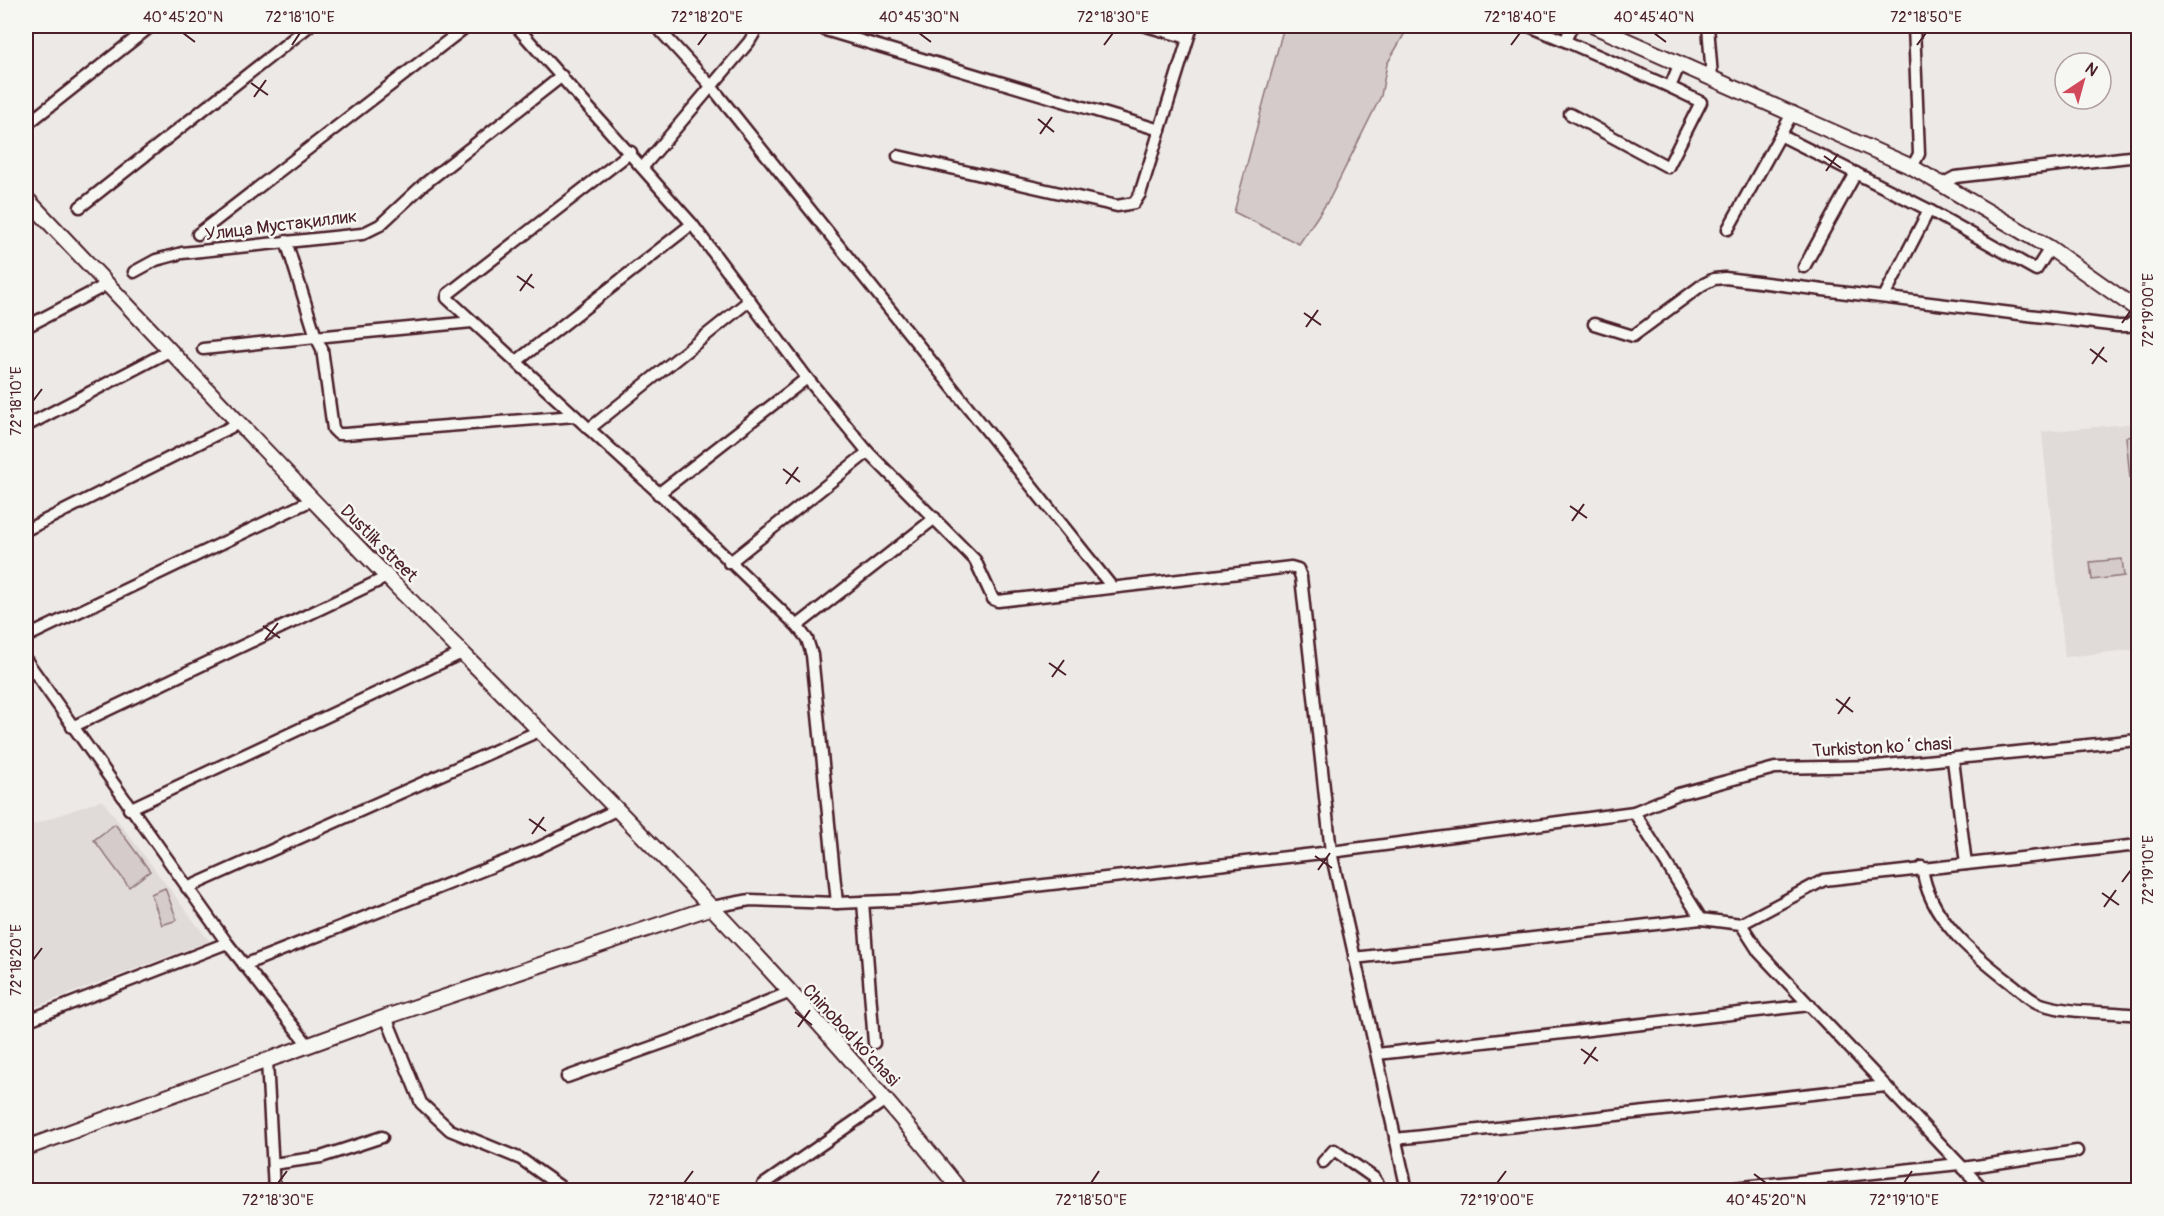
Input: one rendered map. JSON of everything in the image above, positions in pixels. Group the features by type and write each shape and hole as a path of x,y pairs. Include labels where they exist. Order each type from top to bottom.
{"street":[{"path":"26,125 151,26"},
{"path":"80,207 309,26"},
{"path":"198,234 467,26"},
{"path":"516,26 631,152 692,224 807,378 868,452 975,560 990,594 998,601 1291,567 1298,569 1302,587 1331,852 1407,1191"},
{"path":"656,26 711,86 1112,587"},
{"path":"643,167 749,42 755,32 754,26"},
{"path":"1146,26 1188,38"},
{"path":"898,156 1118,206 1134,203 1140,194 1192,26"},
{"path":"1529,26 1701,102 1668,167 1569,114"},
{"path":"1566,41 1572,26"},
{"path":"1594,26 1611,29 1680,63 1912,167 2050,248 2139,310"},
{"path":"1708,26 1712,77"},
{"path":"1912,167 1919,154 1914,26"},
{"path":"825,30 1160,130"},
{"path":"1670,87 1680,63"},
{"name":"Улица Мустақиллик","path":"134,272 156,260 182,252 362,234 380,225 423,185 562,76"},
{"path":"1728,229 1793,112"},
{"path":"1780,135 1929,210 2036,270 2050,248"},
{"path":"631,152 448,294 449,302 590,429 797,626 807,639 812,655 837,903"},
{"path":"1942,183 1955,177 2139,156"},
{"path":"1804,267 1857,173"},
{"name":"Dustlik street","path":"26,198 312,500 618,809 712,908"},
{"path":"1884,297 1929,210"},
{"path":"517,361 692,224"},
{"path":"286,241 316,337 322,349 333,429 338,434 575,416"},
{"path":"1594,324 1634,336 1702,285 1714,279 1725,278 2118,326 2128,326 2139,318"},
{"path":"26,327 108,284"},
{"path":"590,429 750,300"},
{"path":"203,350 472,322"},
{"path":"26,426 169,351"},
{"path":"658,494 807,378"},
{"path":"26,530 239,423"},
{"path":"729,562 868,452"},
{"path":"26,638 312,500"},
{"path":"797,626 935,518"},
{"path":"72,727 387,577"},
{"path":"129,808 462,653"},
{"path":"26,660 227,943 309,1046"},
{"path":"187,888 539,731"},
{"name":"Turkiston koʻchasi","path":"712,908 750,900 837,903 925,899 1331,852 1634,812 1678,794 1775,768 1876,766 2139,740"},
{"path":"1953,760 1965,864"},
{"path":"244,965 536,849 618,809"},
{"path":"1634,812 1701,919"},
{"path":"1354,958 1701,919 1741,924 1824,880 1922,867 2139,845"},
{"path":"1922,867 1924,887 1938,912 1951,928 1978,956 2036,1002 2052,1007 2139,1015"},
{"path":"863,902 873,1043"},
{"path":"26,1148 386,1017 712,908"},
{"name":"Chinobod ko'chasi","path":"712,908 887,1099 960,1191"},
{"path":"1741,924 1759,952 1984,1191"},
{"path":"26,1021 227,943"},
{"path":"567,1077 680,1036 788,993"},
{"path":"1377,1054 1810,1005"},
{"path":"386,1017 421,1103 450,1130 521,1159 565,1191"},
{"path":"267,1061 274,1191"},
{"path":"1395,1139 1886,1086"},
{"path":"760,1191 763,1185 887,1099"},
{"path":"273,1164 321,1157 382,1137"},
{"path":"1323,1162 1334,1150 1374,1178 1382,1191"},
{"path":"1715,1191 1791,1186 2077,1151"}],"shaded area":[{"path":"1284,26 1409,26 1387,64 1381,96 1330,198 1299,244 1234,212"},
{"path":"2138,423 2138,649 2065,657 2042,432"},
{"path":"2138,436 2138,477 2130,478 2126,437"},
{"path":"2122,559 2124,576 2092,580 2090,562"},
{"path":"102,800 209,941 26,1010 26,827"},
{"path":"115,824 150,871 129,887 94,840"},
{"path":"165,888 177,920 162,925 151,894"}]}
